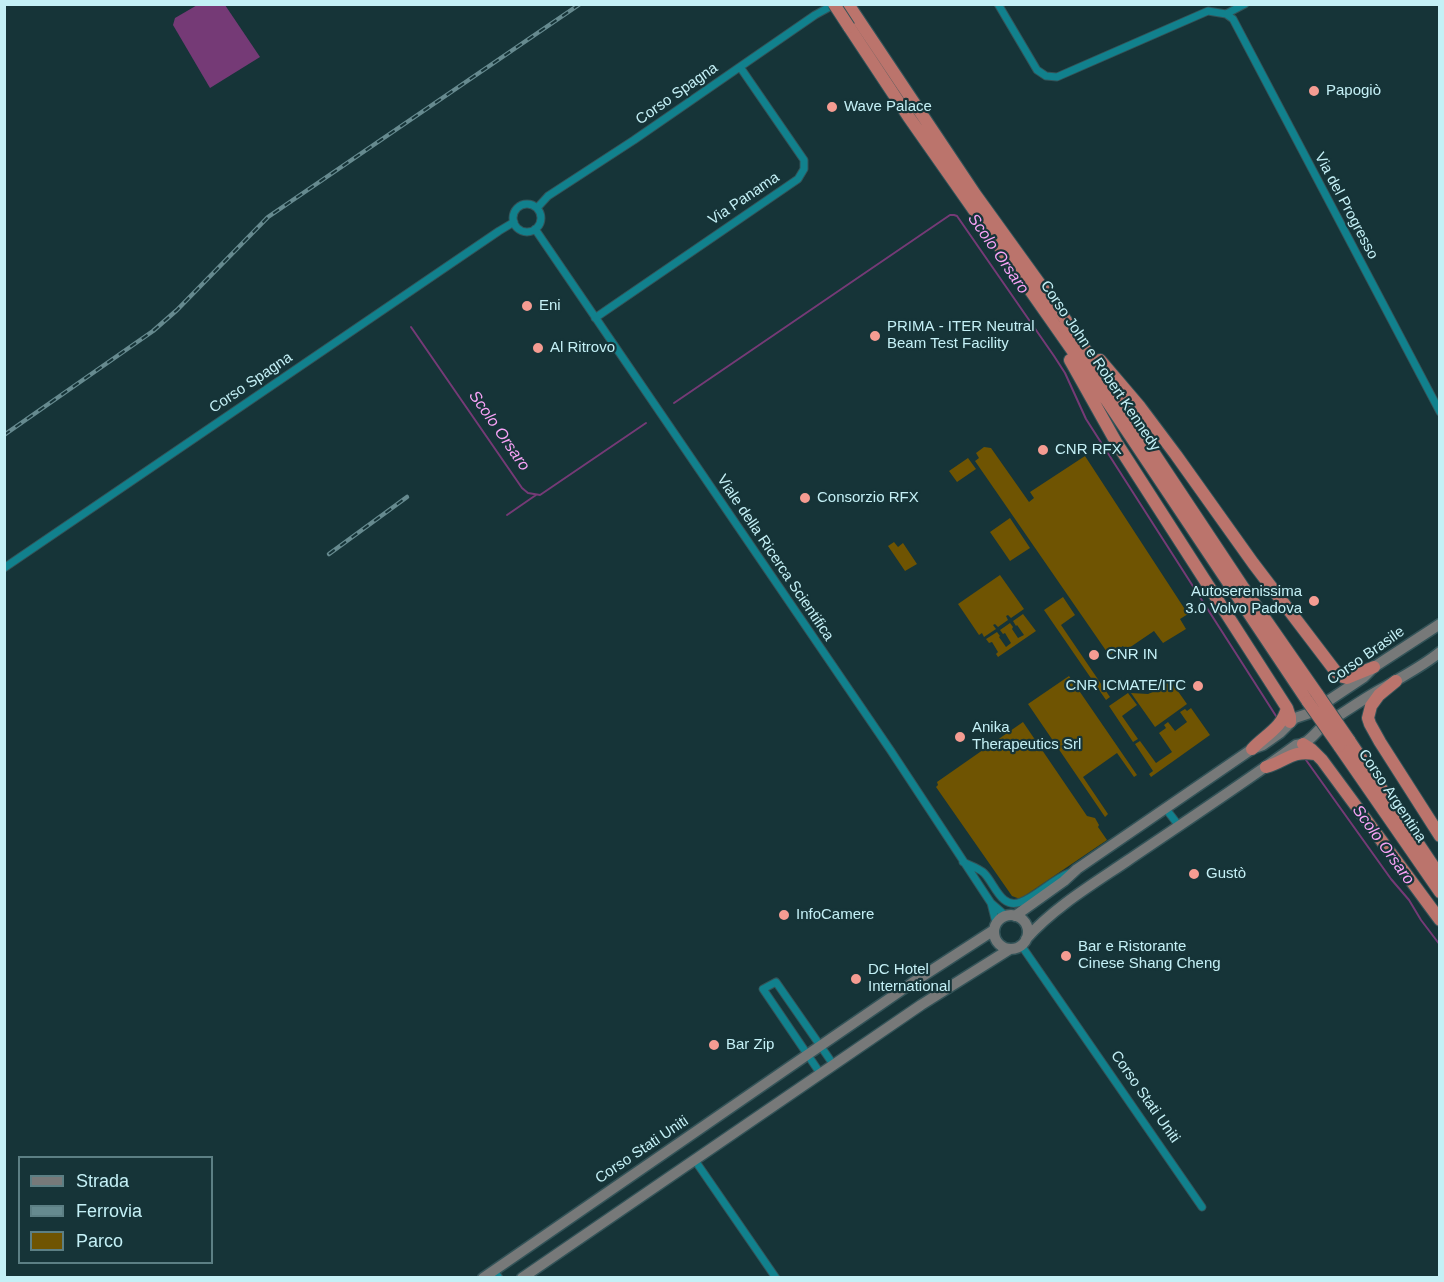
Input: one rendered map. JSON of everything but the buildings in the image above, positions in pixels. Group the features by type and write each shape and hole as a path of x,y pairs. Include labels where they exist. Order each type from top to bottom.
{"highway":[{"name":"Corso John e Robert Kennedy","path":"835,4 853,25 1063,316 1243,587 1312,703"},
{"name":"Corso John e Robert Kennedy","path":"848,4 853,25 908,116 1091,377 1312,703 1344,743"},
{"path":"1036,298 1116,442 1287,708 1290,717 1288,725"},
{"path":"1063,316 1140,407 1253,563 1336,672 1347,678 1374,667"},
{"path":"1396,681 1379,695 1371,706 1368,718 1380,742 1440,836"},
{"path":"1252,749 1276,729 1283,720 1287,708"},
{"path":"1303,743 1316,754 1440,920"},
{"name":"Corso Argentina","path":"1344,743 1440,876"},
{"name":"Corso Argentina","path":"1344,743 1440,892"},
{"path":"1266,767 1295,753 1316,754"}],"main road":[{"name":"Corso Brasile","path":"1312,703 1364,677 1374,667 1440,624"},
{"path":"522,1278 921,1005 1019,945 1039,925 1092,885 1303,743 1320,728 1440,652"},
{"path":"1010,916 1064,881 1077,869 1252,749 1280,733 1312,703"},
{"path":"1288,725 1286,735 1288,740 1303,743"},
{"path":"1010,916 1025,923 1028,931 1019,945 999,945 995,938 995,927 1002,917 1010,916"},
{"name":"Corso Stati Uniti","path":"483,1278 497,1274 807,1055 995,927"}],"street":[{"name":"Corso Spagna","path":"4,568 514,222 513,214 518,207 531,204 537,208 548,196 634,140 815,15 835,4"},
{"path":"998,4 1037,70 1046,76 1057,77 1208,11 1227,14 1245,4"},
{"name":"Via del Progresso","path":"1227,14 1233,19 1440,412"},
{"name":"Via Panama","path":"595,318 798,178 804,169 804,160 740,67"},
{"path":"514,222 524,231 532,231 541,221 537,208"},
{"name":"Viale della Ricerca Scientifica","path":"535,229 899,763 991,903 1010,916"},
{"path":"1167,809 1179,826"},
{"path":"963,862 983,871 1004,901 1012,904 1022,901 1060,876 1077,869"},
{"name":"Viale della Ricerca Scientifica","path":"991,903 995,927"},
{"name":"Corso Stati Uniti","path":"1019,945 1202,1207"},
{"path":"820,1073 763,988 776,982 833,1064"},
{"path":"694,1159 776,1278"}],"green space":[{"path":"984,447 991,448 1029,502 1034,498 1030,492 1085,456 1188,614 1180,619 1186,629 1163,643 1154,631 1126,650 1123,646 1109,655 975,461 979,458 976,453"},
{"path":"968,458 976,469 957,482 949,471"},
{"path":"1010,518 1030,548 1010,561 990,532"},
{"path":"894,542 898,547 903,543 917,564 905,571 888,546"},
{"path":"1000,575 1024,609 1011,618 1006,616 1008,620 998,627 993,625 996,629 984,637 982,633 979,635 958,604"},
{"path":"1063,597 1075,615 1061,625 1110,697 1106,700 1044,610"},
{"path":"1023,614 1036,631 998,657 996,654 998,652 992,642 989,643 986,639 997,632 1006,647 1011,643 1005,633 1003,634 1000,630 1010,623 1018,638 1024,635 1013,621"},
{"path":"1069,676 1137,775 1134,777 1117,753 1083,777 1108,814 1105,817 1028,704"},
{"path":"1170,680 1187,704 1155,727 1131,693 1148,694"},
{"path":"1128,693 1137,705 1122,716 1138,739 1133,742 1109,706"},
{"path":"1191,708 1210,735 1151,777 1149,774 1153,771 1135,744 1140,741 1156,763 1172,752 1159,733 1166,728 1164,725 1168,722 1175,731 1187,722 1180,712"},
{"path":"1023,722 1087,816 1095,818 1107,840 1020,899 1012,896 936,787 937,782"}],"shaded area":[{"path":"199,4 225,5 260,57 210,88 173,25 175,18"}],"waterway":[{"name":"Scolo Orsaro","path":"674,403 950,215 957,216 1065,373 1086,419 1276,716"},
{"name":"Scolo Orsaro","path":"411,327 522,488 528,493 540,495 646,423"},
{"path":"507,515 536,495"},
{"name":"Scolo Orsaro","path":"1306,760 1440,945"}],"railway":[{"path":"4,435 153,331 177,310 268,217 580,4"},
{"path":"329,554 407,497"}],"place":[{"name":"Papogiò","path":"1314,91"},
{"name":"Wave Palace","path":"832,107"},
{"name":"Eni","path":"527,306"},
{"name":"PRIMA - ITER Neutral Beam Test Facility","path":"875,336"},
{"name":"Al Ritrovo","path":"538,348"},
{"name":"CNR RFX","path":"1043,450"},
{"name":"Consorzio RFX","path":"805,498"},
{"name":"Autoserenissima 3.0 Volvo Padova","path":"1314,601"},
{"name":"CNR IN","path":"1094,655"},
{"name":"CNR ICMATE/ITC","path":"1198,686"},
{"name":"Anika Therapeutics Srl","path":"960,737"},
{"name":"Gustò","path":"1194,874"},
{"name":"InfoCamere","path":"784,915"},
{"name":"Bar e Ristorante Cinese Shang Cheng","path":"1066,956"},
{"name":"DC Hotel International","path":"856,979"},
{"name":"Bar Zip","path":"714,1045"}]}
